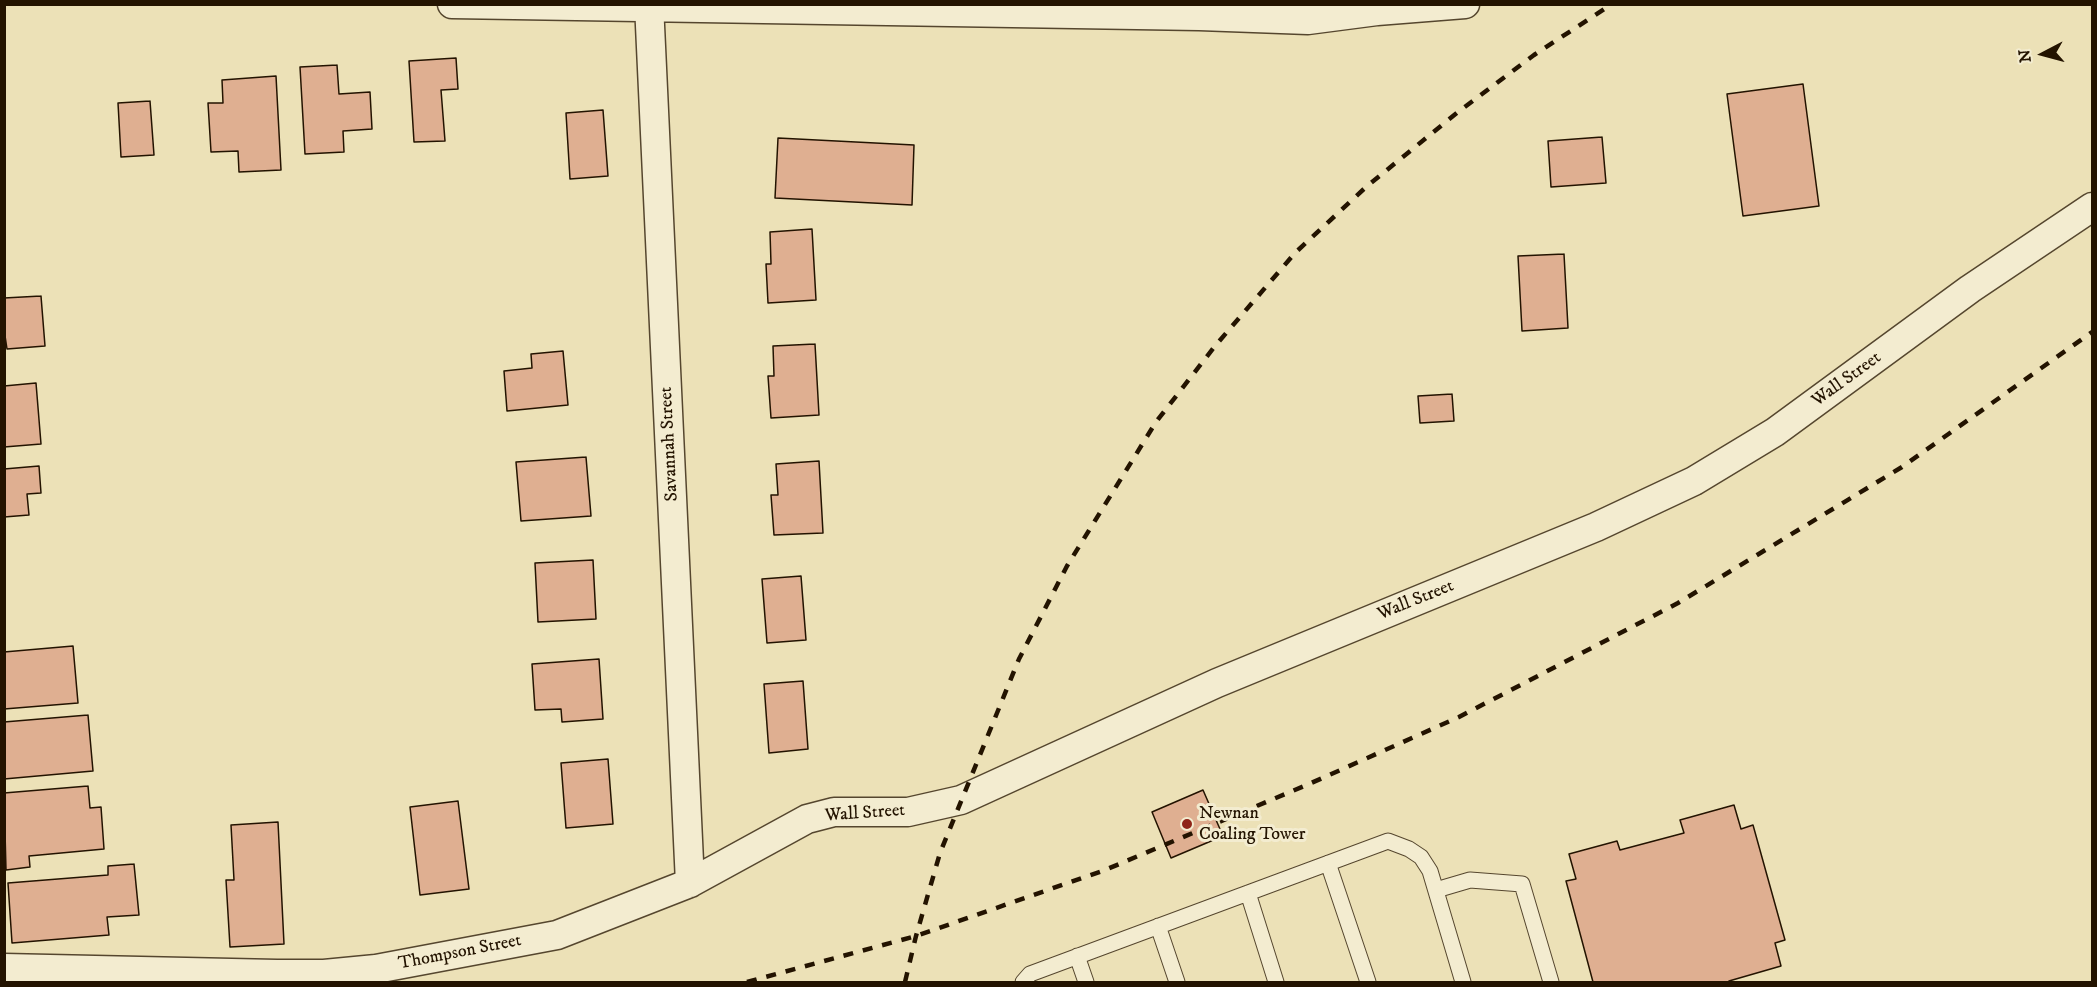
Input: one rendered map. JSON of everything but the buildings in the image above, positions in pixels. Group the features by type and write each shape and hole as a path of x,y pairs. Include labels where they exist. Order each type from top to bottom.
{"street":[{"path":"452,4 649,5 1308,20 1377,8 1465,4"},
{"name":"Savannah Street","path":"649,5 690,883"},
{"name":"Wall Street","path":"690,883 807,819 834,812 908,812 961,800 1217,683 1596,527 1694,482 1775,432 1970,289 2092,207"},
{"name":"Thompson Street","path":"4,968 277,974 324,974 375,969 556,935 690,883"}],"lane":[{"path":"1023,982 1029,974 1388,841 1409,849 1421,857 1430,871 1463,982"},
{"path":"1328,863 1368,982"},
{"path":"1436,890 1470,880 1522,884 1551,982"},
{"path":"1248,893 1276,982"},
{"path":"1158,926 1177,982"},
{"path":"1077,956 1086,982"}],"railway":[{"path":"905,982 940,853 1019,659 1067,566 1156,422 1215,346 1295,253 1366,187 1458,112 1534,55 1612,4"},
{"path":"747,982 916,936 1105,870 1309,784 1459,717 1678,603 1902,467 2092,332"}],"place":[{"name":"Newnan Coaling Tower","path":"1187,824"}]}
